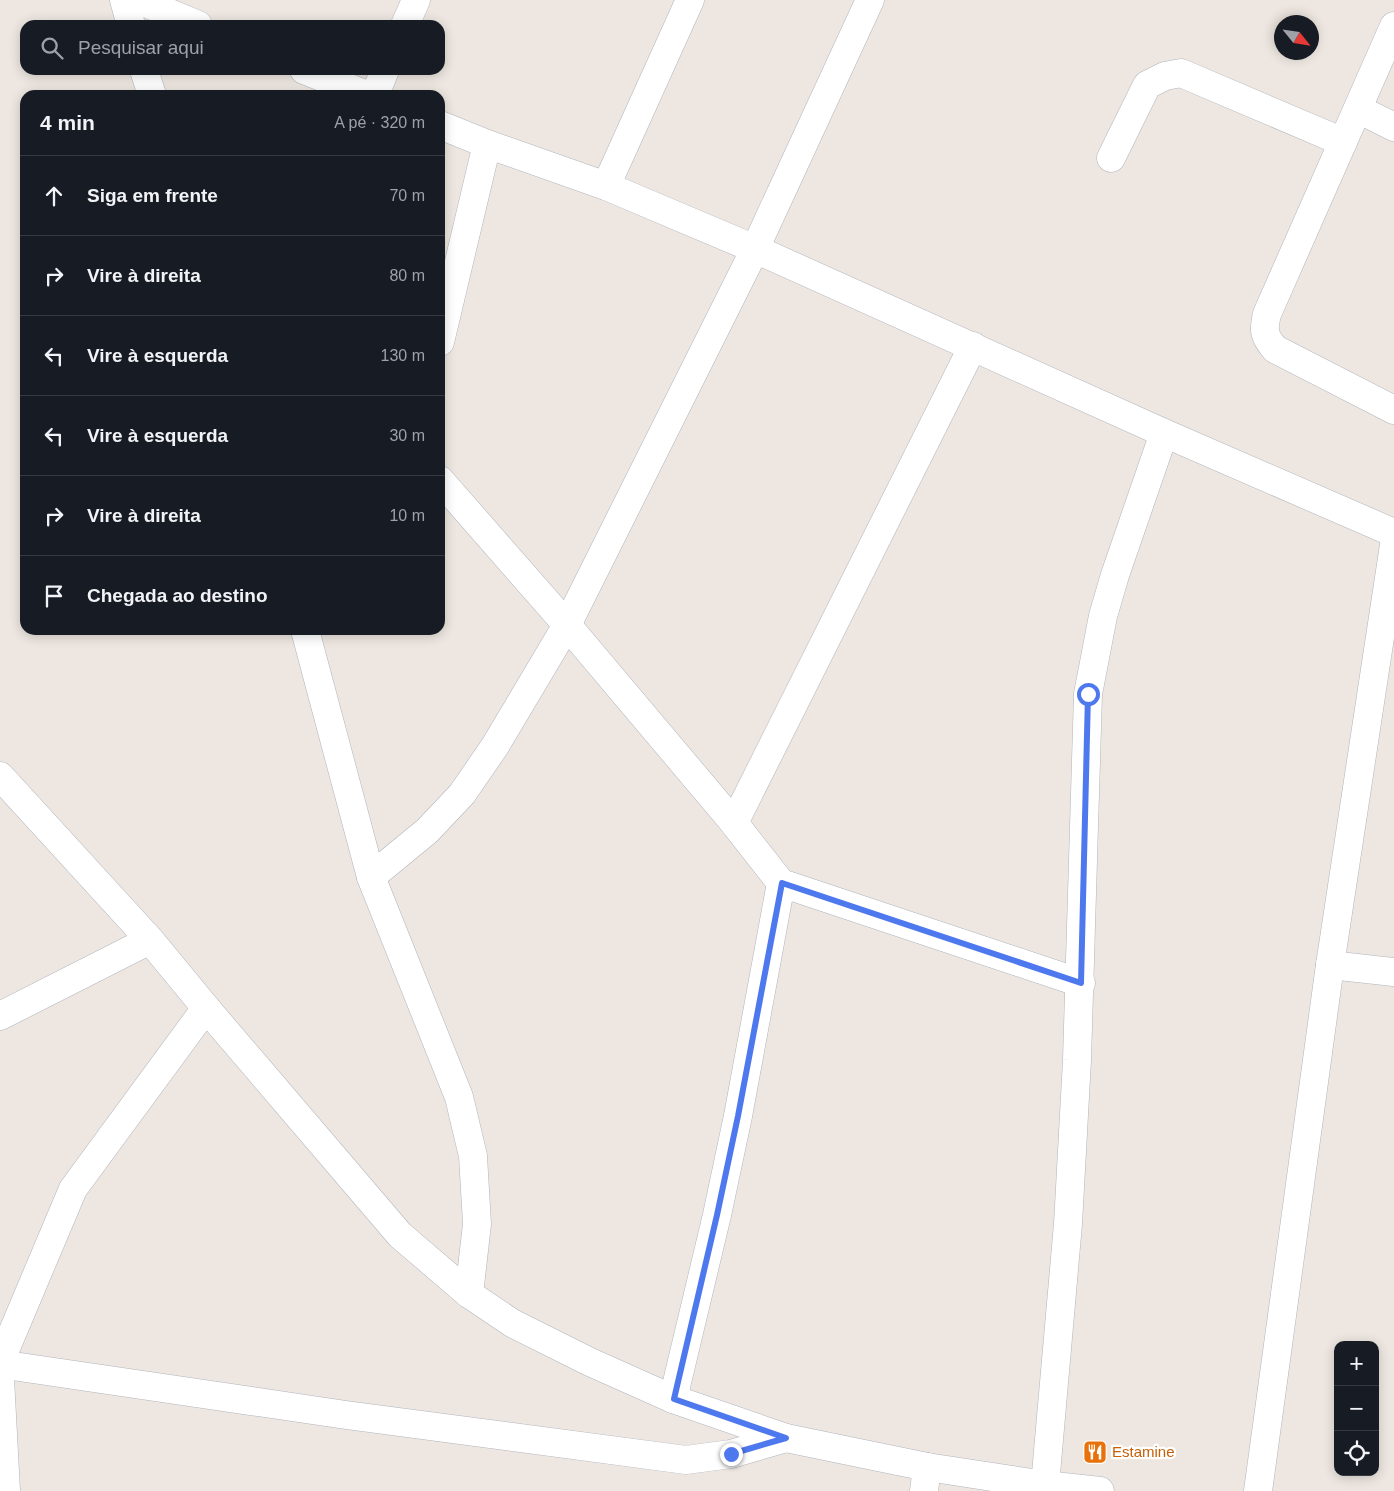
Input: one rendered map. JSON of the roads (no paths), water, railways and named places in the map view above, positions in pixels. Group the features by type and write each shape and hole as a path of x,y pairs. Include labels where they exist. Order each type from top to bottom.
{"street":[{"path":"124,0 130,20"},
{"path":"139,0 186,20"},
{"path":"407,20 416,0"},
{"path":"606,186 690,0"},
{"path":"370,877 427,831 462,794 495,746 567,625 755,249 870,0"},
{"path":"1394,26 1267,314 1264,327 1267,339 1275,349 1394,410"},
{"path":"1111,158 1147,85 1165,76 1181,73 1343,142"},
{"path":"146,75 150,90"},
{"path":"317,75 354,90"},
{"path":"376,90 383,75"},
{"path":"1358,109 1394,127"},
{"path":"445,127 606,186 755,249 1164,433 1394,533"},
{"path":"445,321 487,144"},
{"path":"734,823 972,346"},
{"path":"1045,1485 1068,1224 1081,983 1088,694 1096,649 1115,575 1164,433"},
{"path":"445,486 567,625 734,823 782,883 1081,983"},
{"path":"1258,1491 1330,965 1394,545"},
{"path":"306,635 370,877 459,1097 473,1156 477,1224 470,1294"},
{"path":"0,776 150,940 400,1235 470,1294 512,1323 590,1362 674,1399 786,1438 925,1479 1045,1485 1100,1491"},
{"path":"674,1399 736,1125 782,883"},
{"path":"0,1016 150,940"},
{"path":"1330,965 1394,972"},
{"path":"206,1008 73,1190 0,1363 346,1415 686,1460 731,1454 786,1438"},
{"path":"0,1378 6,1491"}],"place":[{"name":"Estamine","path":"1095,1452"}]}
